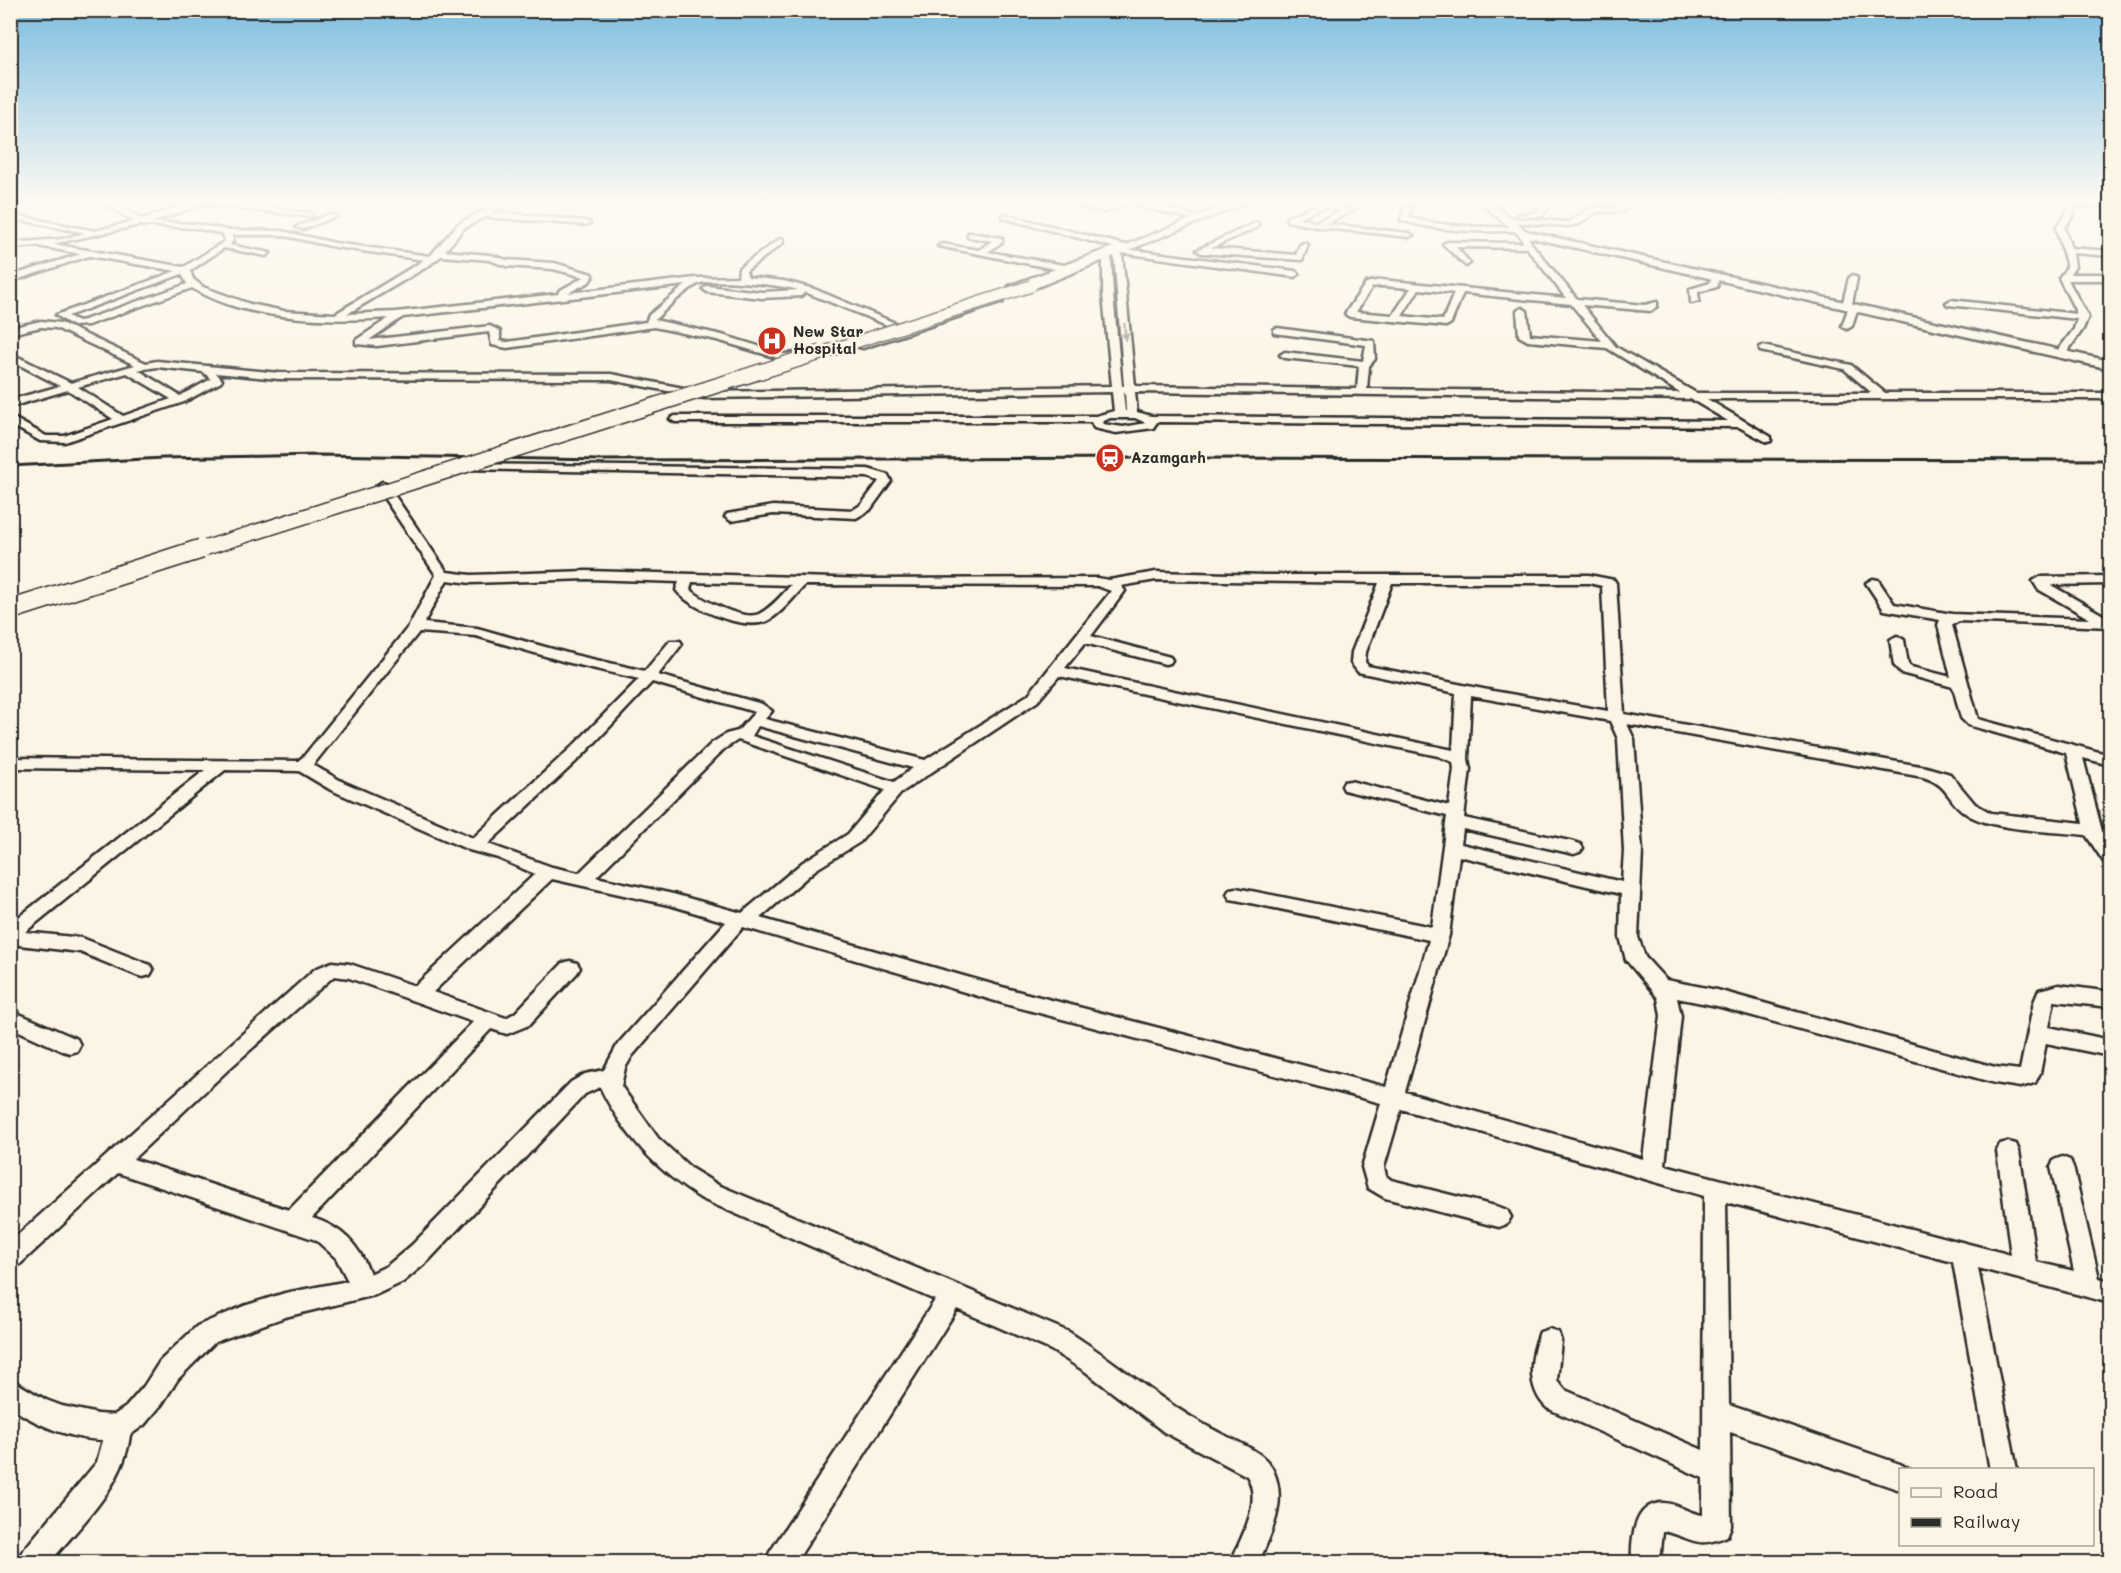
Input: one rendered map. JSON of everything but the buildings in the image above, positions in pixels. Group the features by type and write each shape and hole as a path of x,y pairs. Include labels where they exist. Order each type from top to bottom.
{"main road":[{"path":"10,610 1031,286 1061,274"},
{"path":"1704,274 2110,365"}],"street":[{"path":"10,279 24,274"},
{"path":"174,274 62,315 76,324 85,323 192,285"},
{"path":"188,274 192,285 225,300 261,311 298,316 337,317 403,313 745,280 786,284 894,325"},
{"path":"337,317 405,274"},
{"path":"554,297 586,280 589,276 583,274"},
{"path":"741,274 745,280"},
{"path":"403,313 359,342 377,342 412,334 490,329 495,331 495,343 507,345 654,324 719,338 789,358 1026,284 1050,274"},
{"path":"704,395 954,317 1051,284 1071,274"},
{"path":"1118,274 1122,389 1120,415"},
{"path":"1552,274 1609,345 1633,363 1695,396 1767,439"},
{"path":"1694,301 1693,291 1714,285 1715,277"},
{"path":"2063,277 2110,277"},
{"path":"2061,353 2076,333 2083,317 2081,308 2063,277"},
{"path":"1847,326 1853,278"},
{"path":"654,324 650,321 652,317 692,284 762,295 811,293"},
{"path":"1459,291 1446,323 1350,314 1371,284 1416,287 1646,308 1651,308 1654,304"},
{"path":"1395,320 1416,287"},
{"path":"1564,290 1623,296"},
{"path":"1951,303 2083,317"},
{"path":"1522,311 1524,336 1528,338 1609,345"},
{"path":"10,331 41,324 58,325 143,365"},
{"path":"1277,331 1370,342 1371,356 1365,364 1362,392"},
{"path":"1763,349 1847,367 1882,396"},
{"path":"1285,355 1365,364"},
{"path":"10,356 69,386 122,420"},
{"path":"10,404 143,365 168,363 279,376 611,377 644,381 683,394 704,395 1122,389 1695,396 2110,396"},
{"path":"128,369 180,400"},
{"path":"10,419 44,439 54,440 80,435 180,400 217,380 206,369"},
{"path":"1122,389 1132,415"},
{"path":"675,419 1098,419 1132,415 1151,420 1320,419 1742,424"},
{"path":"1098,419 1096,421 1098,426 1103,429 1140,429 1149,426 1151,420"},
{"path":"10,603 382,486 452,467 858,473 875,474 884,478 885,481 866,507 856,514 773,510 731,517"},
{"path":"382,486 443,575 471,579 587,575 801,582 1097,582 1110,584 1156,576 1606,581 1610,597 1616,717 1626,739 1633,851 1628,922 1631,949 1636,960 1667,995 1671,1016 1653,1172"},
{"path":"13,765 302,766 310,760 414,627 443,575"},
{"path":"686,579 683,590 689,598 741,618 754,620 768,614 801,582"},
{"path":"1387,579 1359,652 1358,663 1363,669 1464,690 1935,774 1944,778 1969,808 1987,818 2093,830"},
{"path":"2109,625 2043,586 2040,581 2110,580"},
{"path":"1873,583 1889,607 1951,618 2109,625"},
{"path":"1110,584 1117,588 1117,596 1033,698 896,788 854,838 808,866 742,920 625,1050 611,1077 610,1087 650,1145 684,1176 710,1191 1060,1341 1095,1363 1173,1423 1256,1467 1263,1475 1267,1487 1266,1503 1245,1563"},
{"path":"1951,618 1945,625 1969,718 1973,722 2110,760"},
{"path":"414,627 477,632 571,660 650,677 762,708 764,711 744,734 732,737 718,746 582,880"},
{"path":"1083,638 1165,660"},
{"path":"1897,640 1904,669 1960,684"},
{"path":"475,846 622,707 650,677 675,644"},
{"path":"1056,672 1442,752 1460,759"},
{"path":"1464,690 1460,759 1462,769 1440,935 1372,1167 1376,1181 1385,1188 1499,1217"},
{"path":"756,721 927,766"},
{"path":"744,734 747,740 896,788"},
{"path":"2073,750 2093,830 2100,845 2110,858"},
{"path":"143,970 82,945 19,938 14,935 15,930 220,766"},
{"path":"302,766 338,786 475,846 504,854 548,873 673,900 1009,997 1394,1098 1715,1189 2100,1289"},
{"path":"1350,786 1455,818 1574,848"},
{"path":"1451,848 1630,890"},
{"path":"418,995 548,873"},
{"path":"1236,894 1440,935"},
{"path":"10,1258 322,974 332,969 350,971 507,1026 522,1019 570,968"},
{"path":"1661,987 1717,998 2008,1078 2027,1077 2032,1072 2044,998 2050,993 2110,999"},
{"path":"294,1221 488,1020"},
{"path":"13,1022 70,1045"},
{"path":"2037,1033 2110,1048"},
{"path":"10,1392 39,1411 62,1419 98,1427 118,1428 135,1416 153,1395 169,1370 206,1334 243,1317 362,1288 395,1274 420,1253 579,1088 592,1080 611,1077"},
{"path":"2008,1151 2025,1270"},
{"path":"114,1162 324,1232 346,1249 355,1263 362,1288"},
{"path":"2062,1167 2100,1289"},
{"path":"1646,1563 1647,1533 1650,1522 1658,1517 1668,1517 1702,1532 1711,1531 1717,1526 1715,1189"},
{"path":"1963,1253 2004,1468"},
{"path":"780,1563 952,1295"},
{"path":"1549,1341 1543,1378 1547,1392 1556,1399 1717,1470"},
{"path":"1716,1414 1899,1477"},
{"path":"32,1563 107,1471 115,1450 118,1428"}],"railway":[{"path":"10,466 164,458 319,455 601,460 1167,458 2110,460"}],"place":[{"name":"New Star Hospital","path":"772,341"},
{"name":"Azamgarh","path":"1110,458"}]}
